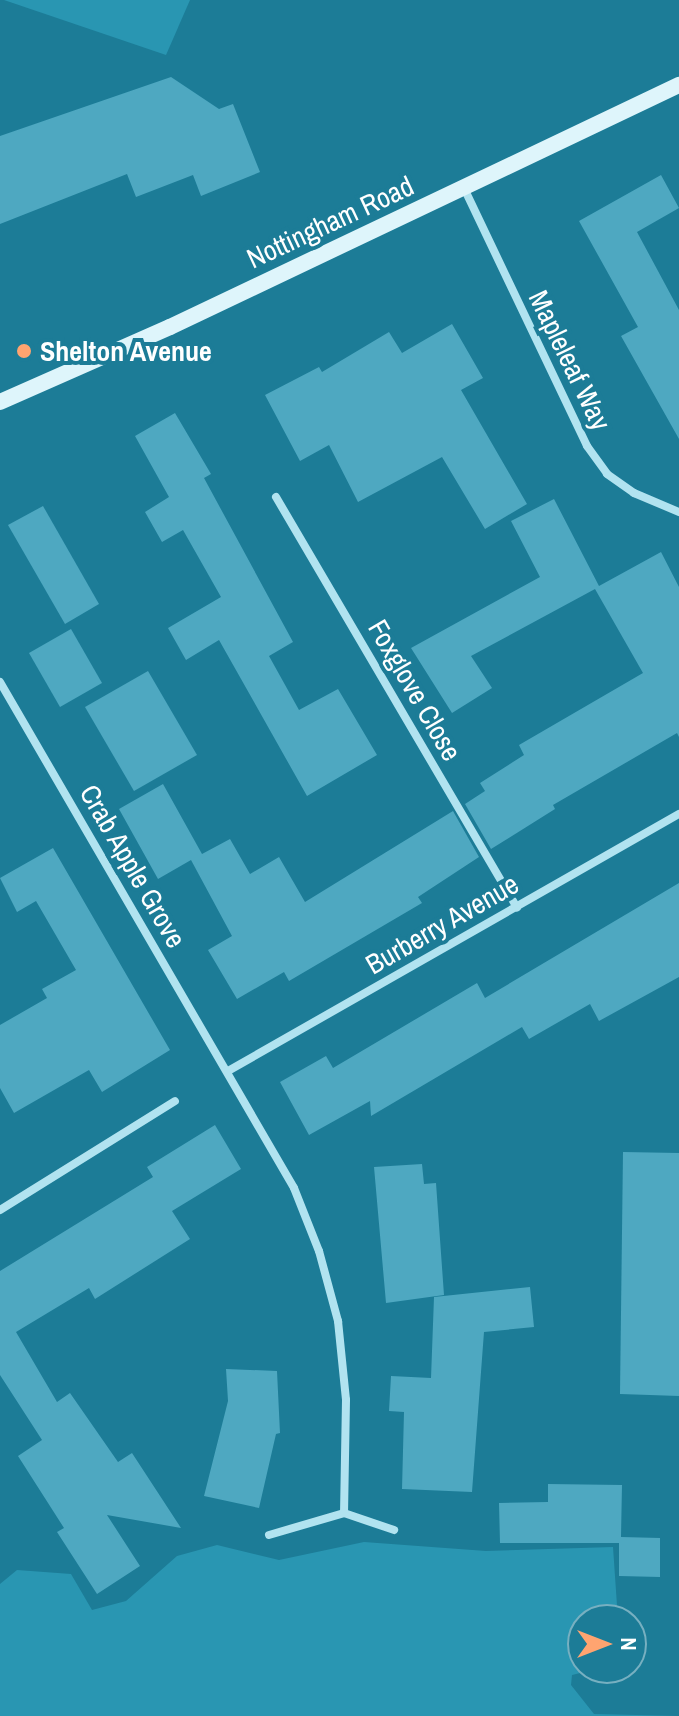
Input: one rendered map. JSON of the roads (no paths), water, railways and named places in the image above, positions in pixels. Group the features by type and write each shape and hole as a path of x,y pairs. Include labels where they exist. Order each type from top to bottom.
{"street":[{"name":"Nottingham Road","path":"0,402 679,85"},
{"name":"Mapleleaf Way","path":"464,187 587,446 616,481 679,512"},
{"name":"Foxglove Close","path":"276,497 517,907"},
{"name":"Crab Apple Grove","path":"0,682 294,1188 319,1251 338,1321 346,1400 344,1513"},
{"name":"Burberry Avenue","path":"228,1071 679,814"},
{"path":"0,1210 175,1101"},
{"path":"269,1535 344,1513 394,1530"}],"place":[{"name":"Shelton Avenue","path":"24,351"}]}
